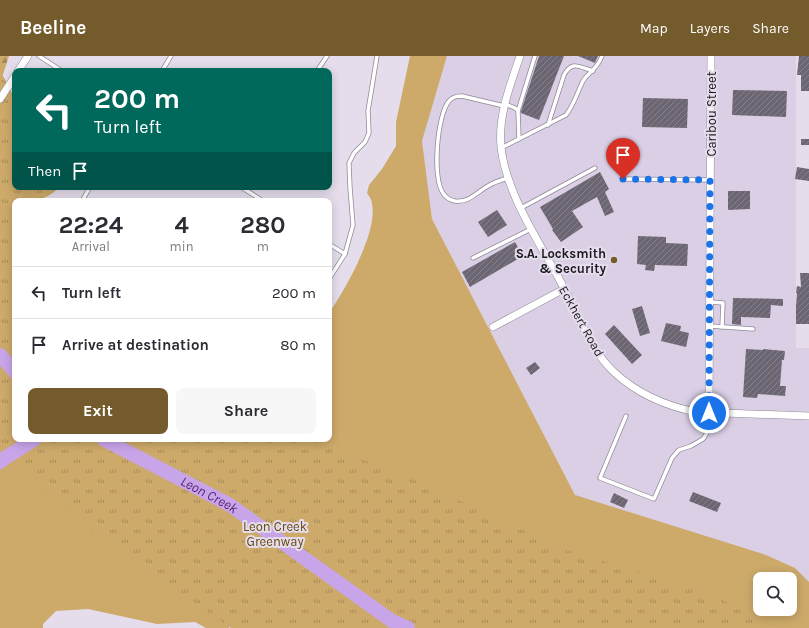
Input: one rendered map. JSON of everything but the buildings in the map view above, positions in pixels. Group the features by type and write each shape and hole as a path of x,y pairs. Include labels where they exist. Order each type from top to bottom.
{"street":[{"path":"20,68 28,56"},
{"name":"Eckhert Road","path":"520,56 504,105 501,132 501,148 508,178 521,208 596,350 614,372 625,382 652,398 666,404 696,412 809,416"},
{"name":"Caribou Street","path":"709,413 711,56"},
{"path":"0,99 12,81"},
{"path":"493,327 564,289"}],"lane":[{"path":"39,56 57,68"},
{"path":"164,68 171,56"},
{"path":"319,68 327,56"},
{"path":"332,274 344,254 353,225 350,188 350,163 354,153 365,142 369,133 368,111 378,56"},
{"path":"519,139 518,111 535,56"},
{"path":"501,148 566,115 571,108 584,80 599,64 602,56"},
{"path":"548,125 567,69 571,66 575,66 593,71"},
{"path":"508,178 489,185 466,200 457,202 449,199 443,194 439,184 437,170 439,127 445,106 456,96 511,105 518,111"},
{"path":"521,208 595,168"},
{"path":"623,179 710,180"},
{"path":"246,190 258,198"},
{"path":"473,258 532,229"},
{"path":"332,246 344,254"},
{"path":"710,302 723,303 722,327"},
{"path":"710,326 753,329"},
{"path":"626,416 600,478 654,499 672,458 679,450 691,446 703,439 708,432 709,413"}],"shaded area":[{"path":"447,56 796,56 796,348 809,348 809,628 773,628 755,616 797,616 797,572 753,572 753,615 575,495 432,219 422,141"}],"green space":[{"path":"0,56 9,56 0,84"},
{"path":"410,56 447,56 422,141 432,219 575,495 766,555 795,568 809,582 809,628 272,628 234,617 229,628 206,628 195,622 157,624 88,609 56,611 43,624 43,628 0,628 0,444 12,440 12,442 332,442 332,308 351,276 365,245 373,216 372,203 367,193 369,185 382,169 396,146 396,122"},
{"name":"Leon Creek Greenway","path":"0,70 12,93 12,190 41,190 43,198 12,198 12,442 316,442 411,478 566,550 712,594 773,628 231,628 92,531 0,454"},
{"path":"33,190 56,190 44,198 31,198"}],"waterway":[{"name":"Leon Creek","path":"0,355 12,369"},
{"path":"0,462 30,442"},
{"name":"Leon Creek","path":"109,442 230,505 392,621 408,628"}],"place":[{"name":"S.A. Locksmith & Security","path":"614,260"}],"route":[{"path":"623,179 710,180 709,413"}]}
